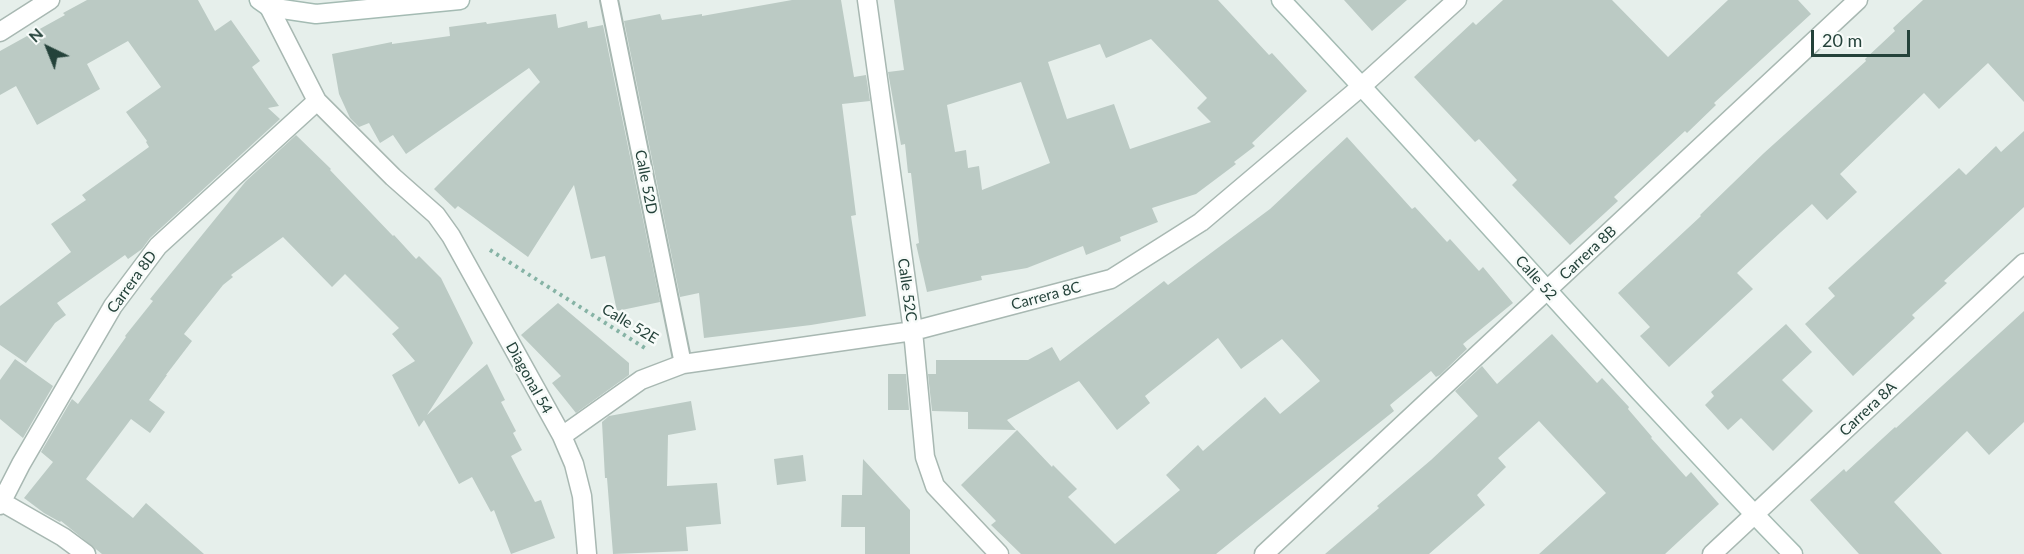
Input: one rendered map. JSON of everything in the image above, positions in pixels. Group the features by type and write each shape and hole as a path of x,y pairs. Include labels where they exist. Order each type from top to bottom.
{"street":[{"path":"0,32 50,0"},
{"path":"264,3 316,14 460,0"},
{"name":"Calle 52C","path":"867,0 913,332 925,457 935,486 999,554"},
{"name":"Calle 52","path":"1281,0 1547,291 1793,554"},
{"name":"Carrera 8C","path":"562,436 641,380 683,364 913,332 1111,279 1202,222 1362,86 1457,0"},
{"name":"Carrera 8B","path":"1264,554 1858,0"},
{"name":"Diagonal 54","path":"264,3 317,101 393,177 436,215 451,236 562,436 574,464 582,496 587,554"},
{"name":"Carrera 8D","path":"1,504 21,464 113,306 158,246 317,101"},
{"name":"Carrera 8A","path":"1712,554 2024,263"},
{"path":"1,504 63,537 86,554"}],"lane":[{"name":"Calle 52D","path":"609,0 683,364"}],"path":[{"name":"Calle 52E","path":"486,247 651,352 683,364"}],"building":[{"path":"87,0 198,0 215,31 231,20 260,61 252,67 279,106 268,108 280,119 150,238 142,249 128,259 125,255 57,303 66,315 55,323 26,363 0,345 0,306 71,252 51,224 86,200 82,195 149,147 126,112 161,87 128,41 87,64 100,89 37,125 16,86 0,95 0,51 65,15 63,13"},
{"path":"792,0 841,0 854,77 866,75 870,101 842,104 856,215 851,216 866,316 704,338 699,293 680,297 624,21 660,14 662,20 702,14 702,16"},
{"path":"894,0 1218,0 1269,55 1272,53 1307,91 1252,143 1255,146 1234,162 1236,164 1196,194 1152,208 1158,222 1120,237 1121,241 1086,255 1083,246 1027,268 981,276 982,280 927,292 916,244 919,243 911,173 908,173 905,144 901,145 888,72 904,70","holes":["1151,39 1207,98 1197,108 1211,122 1130,149 1114,104 1067,119 1048,62 1100,44 1106,58","1021,82 1050,163 982,190 979,166 968,168 966,150 955,152 947,105"]},
{"path":"1344,0 1407,0 1372,31"},
{"path":"1503,0 1612,0 1668,57 1728,0 1798,0 1811,14 1714,103 1716,105 1687,133 1685,131 1614,197 1618,201 1570,245 1512,185 1517,180 1479,139 1475,142 1414,77 1473,22 1476,25"},
{"path":"1923,0 2024,0 2024,102 1988,63 1939,109 1924,93 1840,174 1857,192 1827,220 1812,204 1781,232 1737,273 1753,289 1669,367 1640,336 1650,327 1618,293 1701,216 1764,153 1866,61 1865,59 1895,31 1893,28"},
{"path":"556,14 558,28 587,21 588,28 603,25 660,302 617,311 605,256 591,259 574,185 528,257 458,206 455,209 434,189 540,82 529,68 406,154 393,135 380,143 369,123 359,127 350,118 339,94 332,54 392,42 392,44 450,36 449,27"},
{"path":"2024,131 2024,207 1944,281 1947,283 1912,315 1915,318 1853,376 1805,324 1835,296 1828,288 1959,168 1966,175 1996,146 2001,152"},
{"path":"296,135 416,259 419,256 441,278 473,343 427,415 487,364 505,400 501,402 516,431 513,433 522,450 511,456 535,502 541,500 555,538 511,554 494,510 491,512 472,477 459,484 424,420 419,427 392,375 415,361 392,334 399,328 345,274 332,287 283,237 231,275 233,277 223,285 184,334 192,341 149,400 165,412 150,433 131,419 86,479 133,518 146,503 204,554 102,554 61,521 44,513 24,498 53,462 41,452 72,399 78,404 125,336 153,301 150,299 246,181"},
{"path":"1347,137 1412,209 1415,207 1447,242 1450,239 1479,271 1483,267 1513,303 1463,344 1467,349 1440,375 1436,377 1431,371 1390,405 1394,411 1216,554 1021,554 991,525 996,521 961,485 1017,430 1052,467 1053,465 1077,489 1068,497 1115,544 1180,490 1166,475 1198,445 1203,451 1265,397 1280,414 1320,381 1282,339 1241,369 1218,338 1145,396 1150,403 1117,430 1079,381 1007,420 1016,430 968,429 968,412 932,411 928,374 936,374 936,360 1028,360 1052,347 1060,361 1164,281 1168,285 1270,209"},
{"path":"558,303 629,363 629,375 576,413 552,383 561,376 521,335"},
{"path":"2024,311 2024,422 1989,455 1967,431 1894,502 1942,554 1859,554 1810,500 1844,469 1846,472 1896,428"},
{"path":"1786,324 1812,352 1782,380 1813,411 1773,451 1741,418 1728,430 1705,405 1714,396 1711,392"},
{"path":"1552,334 1597,383 1602,378 1629,407 1628,409 1651,438 1686,477 1691,472 1719,504 1665,554 1539,554 1606,493 1539,421 1498,458 1506,467 1477,495 1485,505 1429,554 1325,554 1379,508 1377,506 1478,416 1455,391 1482,366 1497,384"},
{"path":"15,359 53,386 23,438 0,419 0,380"},
{"path":"888,374 906,374 909,410 888,410"},
{"path":"691,401 696,430 668,435 667,486 717,483 721,524 686,527 688,551 613,554 602,422 609,416"},
{"path":"803,455 806,481 777,485 774,459"},
{"path":"863,459 910,510 910,554 865,554 865,527 841,527 842,495 862,495"}]}
